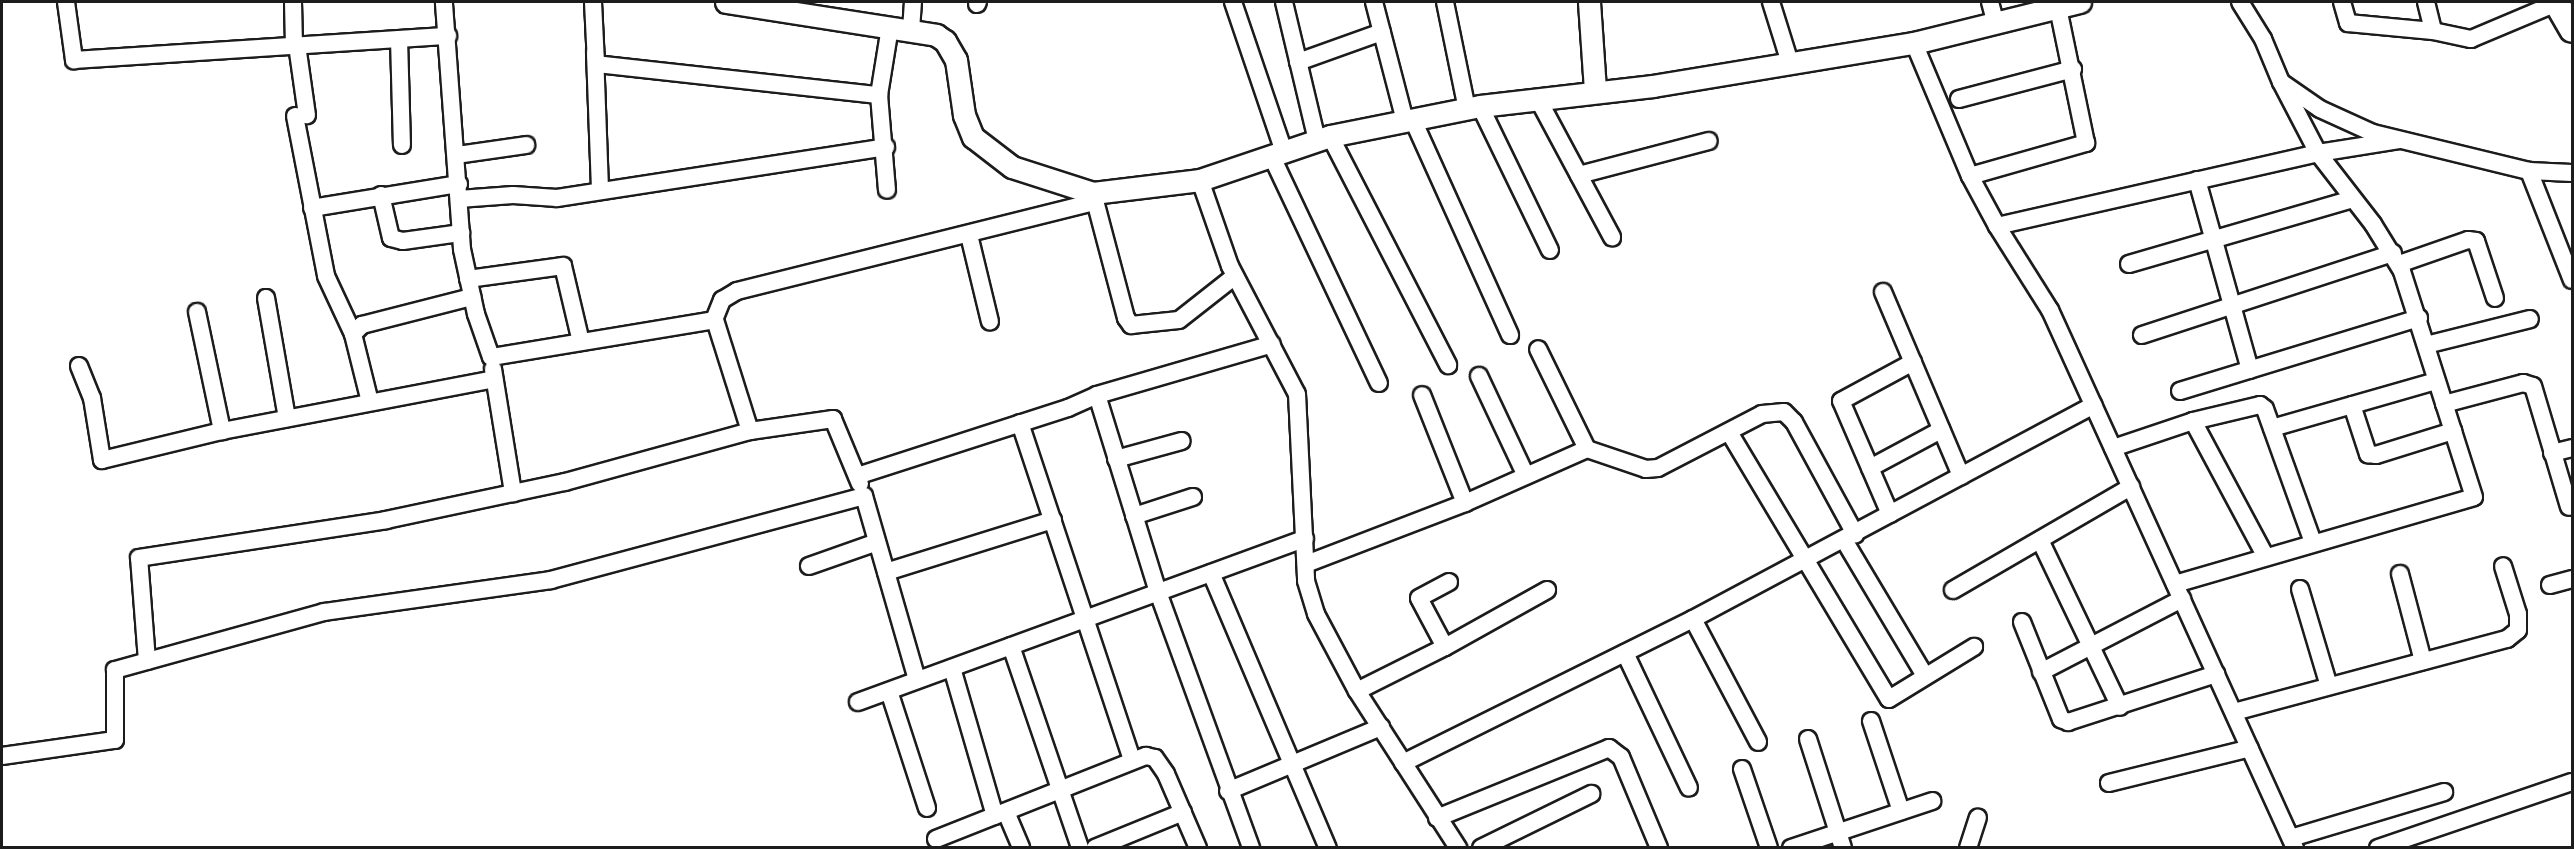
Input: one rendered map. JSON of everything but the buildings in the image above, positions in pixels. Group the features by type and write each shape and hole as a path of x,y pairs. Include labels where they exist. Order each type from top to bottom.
{"main road":[{"path":"2558,2 2572,30"}],"street":[{"path":"66,2 74,60 448,36"},
{"path":"293,2 301,115 312,208 326,276 353,334 370,402"},
{"path":"444,2 461,233 472,297 490,357 513,493"},
{"path":"593,2 596,64 879,96"},
{"path":"593,2 600,191"},
{"path":"726,2 936,35 952,49 973,137 1012,167 1094,197"},
{"path":"911,30 913,2"},
{"path":"1233,2 1278,155 1379,383"},
{"path":"1284,2 1298,62 1324,138 1448,365"},
{"path":"1374,2 1409,120 1510,335"},
{"path":"1445,2 1473,108 1550,250"},
{"path":"1588,2 1595,90"},
{"path":"1771,2 1790,63"},
{"path":"1989,2 1996,24"},
{"path":"750,431 714,320 722,300 737,291 969,235 1094,197 1200,180 1324,138 1473,108 1595,90 1653,86 1914,43 2080,2"},
{"path":"2041,672 2093,648 2178,592 2266,557 2474,497 2436,381 2419,318 2396,259 2318,153 2280,82 2263,39 2240,2"},
{"path":"2342,2 2348,23 2433,31 2471,39 2558,2"},
{"path":"2426,2 2433,31"},
{"path":"1971,176 2086,143 2073,69 2058,8"},
{"path":"887,190 879,96 890,27"},
{"path":"1298,62 1382,32"},
{"path":"399,39 402,145"},
{"path":"1914,43 1971,176 1997,226 2050,310 2293,843 2444,792"},
{"path":"1959,99 2073,69"},
{"path":"2280,82 2320,109 2373,133 2529,171 2572,174"},
{"path":"1539,99 1612,237"},
{"path":"1997,226 2318,153 2398,140"},
{"path":"1579,175 1709,141"},
{"path":"457,155 526,145"},
{"path":"312,208 381,195 459,191 557,198 885,147"},
{"path":"2529,171 2572,277"},
{"path":"1200,180 1235,276 1297,394 1306,581 1316,614 1357,691 1455,847"},
{"path":"2197,180 2250,370"},
{"path":"381,195 391,238 403,241 461,233"},
{"path":"1094,197 1125,318 1131,325 1179,320 1235,276"},
{"path":"2129,264 2353,199"},
{"path":"969,235 990,322"},
{"path":"2142,335 2232,306 2468,240 2476,241 2495,298"},
{"path":"468,279 563,266 581,342"},
{"path":"1882,292 1961,476"},
{"path":"353,334 362,325 472,297"},
{"path":"266,298 287,418"},
{"path":"197,312 222,431"},
{"path":"2180,391 2419,318"},
{"path":"2426,345 2530,319"},
{"path":"490,357 714,320"},
{"path":"857,476 1098,395 1272,344"},
{"path":"1538,349 1587,449"},
{"path":"1890,514 1841,401 1912,362"},
{"path":"79,366 92,398 102,460 222,431 494,379"},
{"path":"1479,376 1526,476"},
{"path":"2272,428 2436,381"},
{"path":"2444,404 2529,383 2568,497"},
{"path":"1098,395 1158,592 1228,792 1251,848"},
{"path":"1422,395 1465,503"},
{"path":"1403,763 1693,619 2093,405"},
{"path":"2113,448 2193,421 2260,405 2272,428 2313,542"},
{"path":"2352,405 2368,454 2376,455 2453,431"},
{"path":"1306,564 1465,503 1587,449 1646,468 1658,468 1762,414 1784,412 1794,422 1849,537 1925,676"},
{"path":"147,661 139,558 386,520 513,493 750,431 833,419 864,496 917,680"},
{"path":"2193,421 2266,557"},
{"path":"1020,423 1132,760"},
{"path":"1870,468 1941,430"},
{"path":"1729,432 1804,561 1889,699 1974,647"},
{"path":"1116,459 1182,441"},
{"path":"2552,453 2572,448"},
{"path":"1953,590 2131,487"},
{"path":"2,756 115,740 115,670 324,612 551,580 864,496"},
{"path":"1134,516 1193,497"},
{"path":"886,572 1053,520"},
{"path":"858,702 1305,538"},
{"path":"2040,540 2120,706"},
{"path":"809,566 877,542"},
{"path":"2234,712 2507,639 2518,630 2515,595 2503,566"},
{"path":"1211,573 1328,848"},
{"path":"2400,574 2423,661"},
{"path":"2550,585 2572,579"},
{"path":"1445,647 1419,598 1449,582"},
{"path":"2300,589 2329,686"},
{"path":"1357,691 1445,647 1547,590"},
{"path":"1693,619 1758,742"},
{"path":"2022,622 2061,718 2068,722 2216,674"},
{"path":"1011,646 1080,848"},
{"path":"1625,653 1689,788"},
{"path":"952,668 1000,814 1021,848"},
{"path":"889,691 927,808"},
{"path":"1871,721 1901,811"},
{"path":"1228,792 1381,727"},
{"path":"1808,740 1841,840"},
{"path":"1437,818 1609,748 1621,757 1659,848"},
{"path":"2109,783 2250,748"},
{"path":"936,839 1132,760 1155,758 1183,812 1198,848"},
{"path":"1742,769 1769,848"},
{"path":"2378,848 2572,782"},
{"path":"1481,848 1591,794"},
{"path":"1791,848 1841,840 1901,811 1932,801"},
{"path":"1095,848 1183,812"},
{"path":"1968,848 1978,818"}]}
